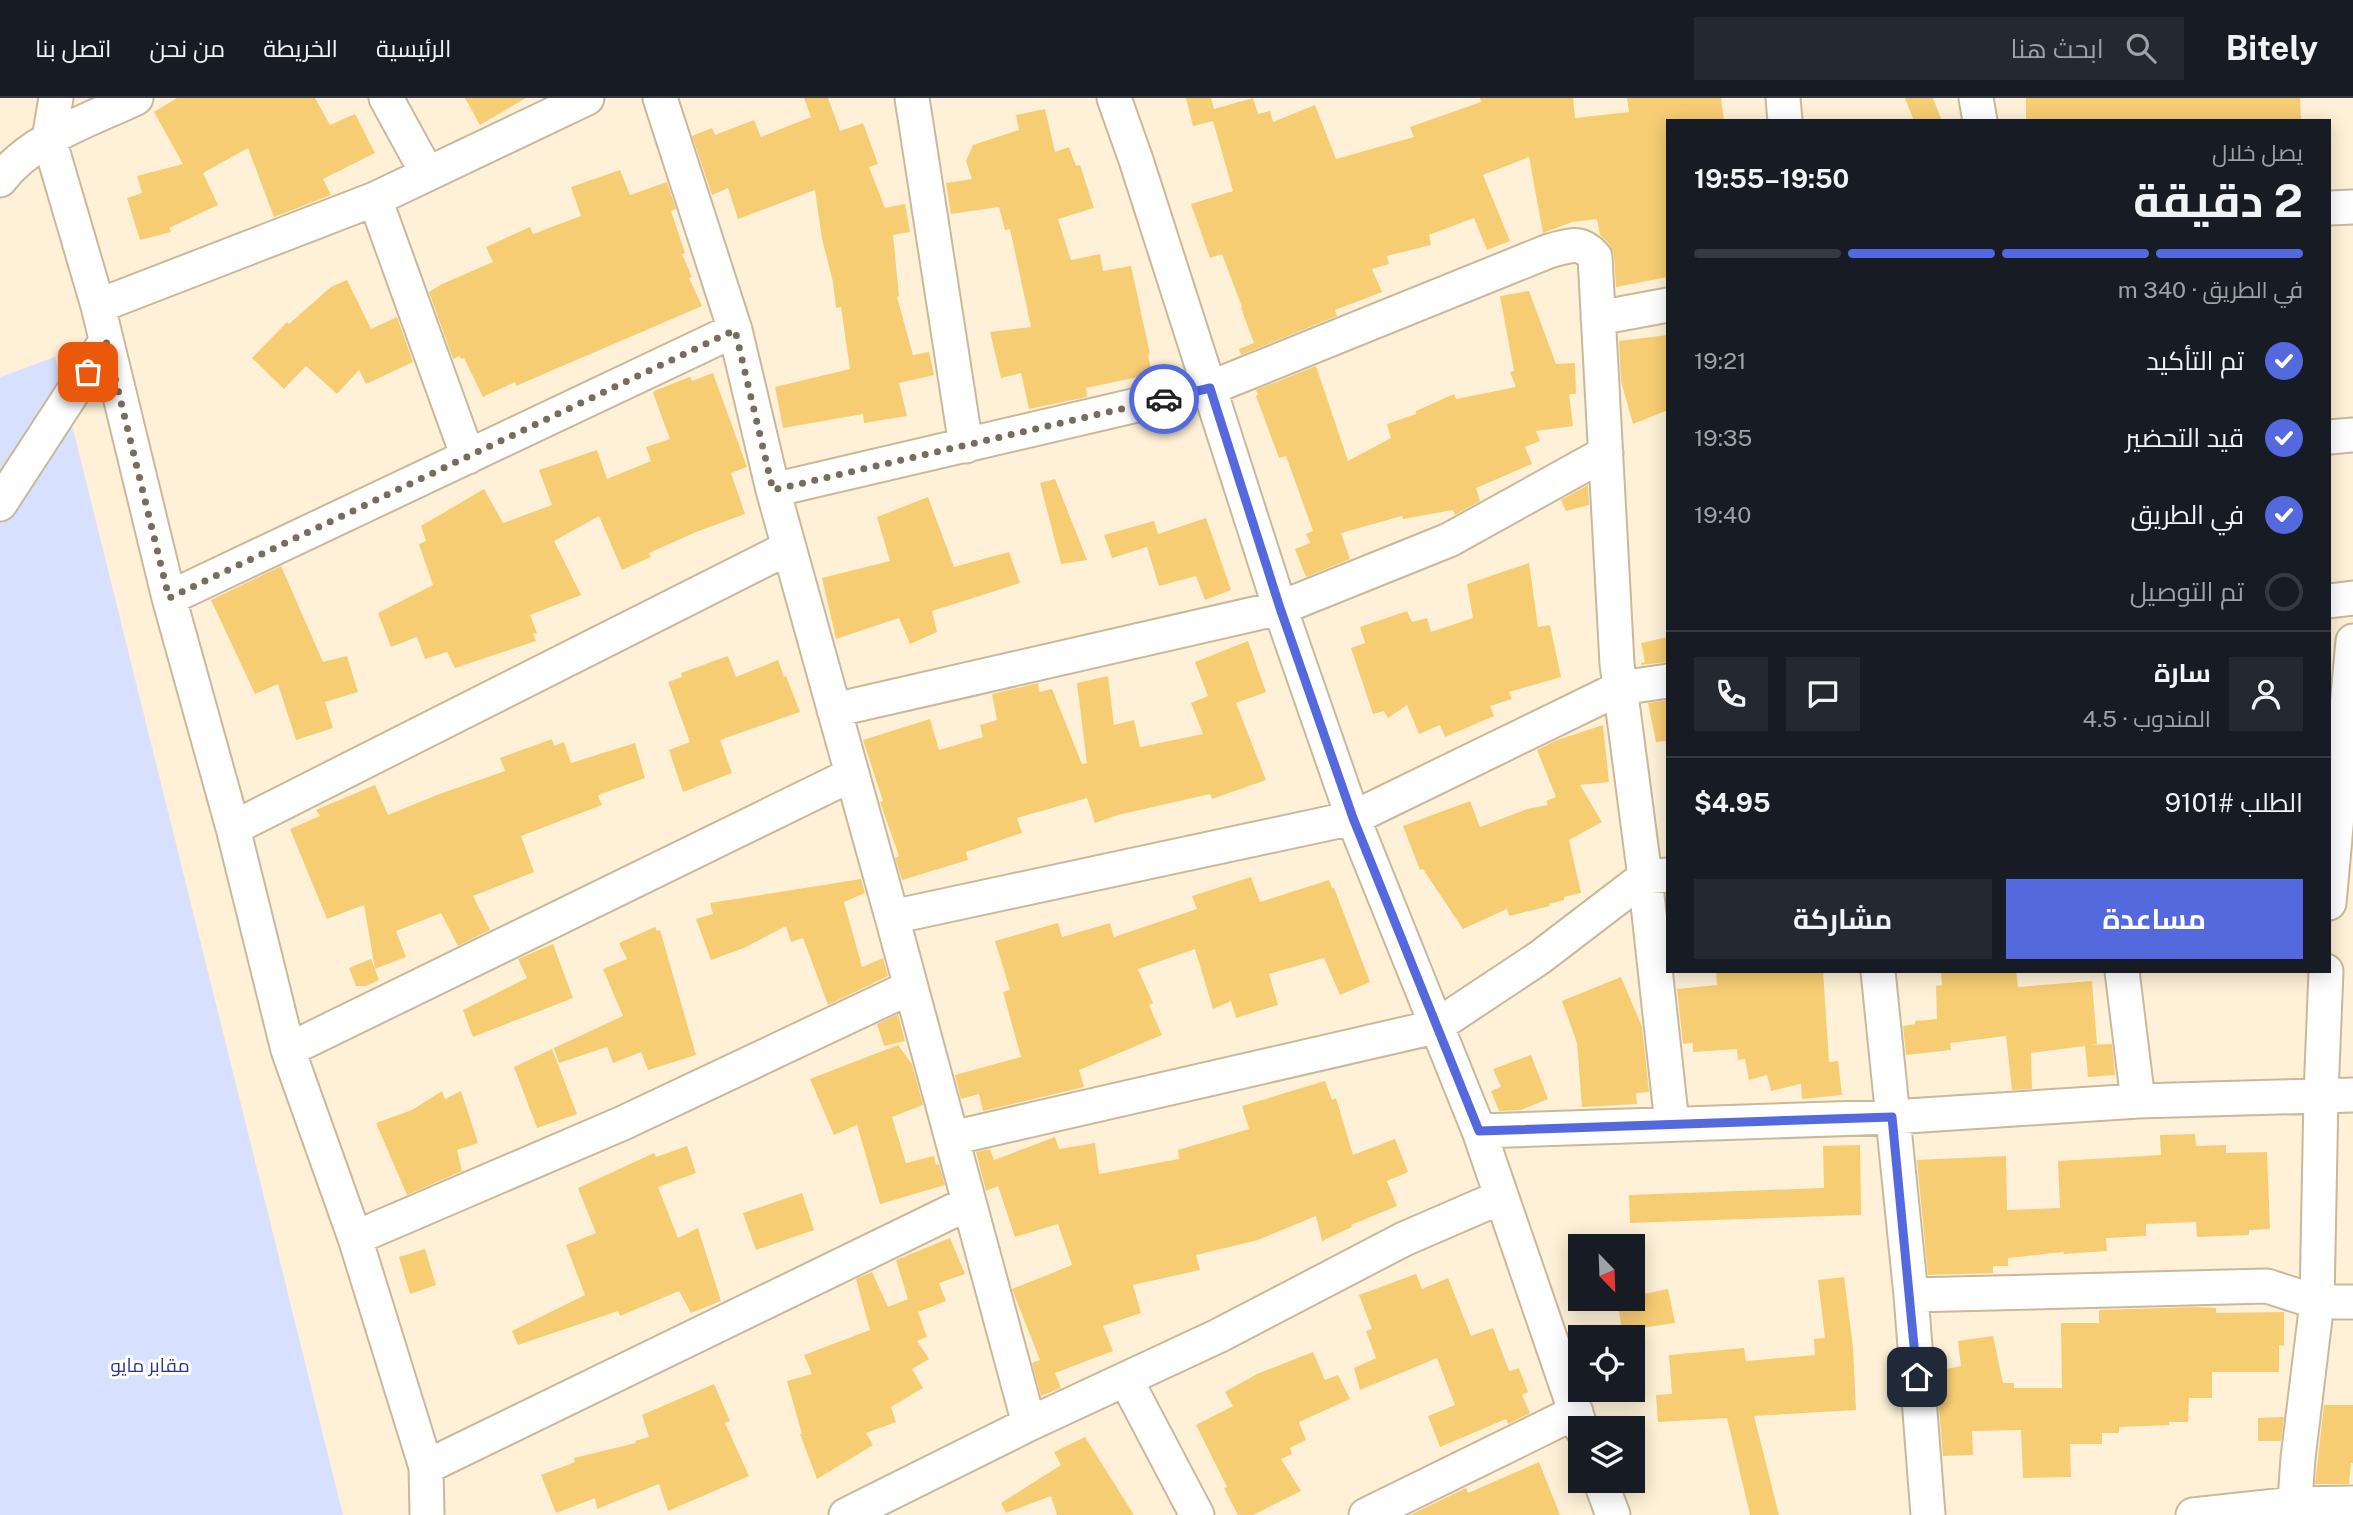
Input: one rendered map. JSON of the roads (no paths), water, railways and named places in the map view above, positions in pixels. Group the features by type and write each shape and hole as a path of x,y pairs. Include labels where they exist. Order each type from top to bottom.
{"street":[{"path":"56,98 49,139 98,306 169,598 233,828 288,1050 355,1238 426,1467 427,1515"},
{"path":"0,180 49,139 136,98"},
{"path":"386,98 427,173"},
{"path":"660,98 735,330 788,548 892,917 1028,1424"},
{"path":"912,98 966,446"},
{"path":"1114,98 1280,608 1353,818 1479,1131 1577,1416"},
{"path":"1783,98 1785,119"},
{"path":"1976,98 1980,119"},
{"path":"98,306 375,199 571,102"},
{"path":"375,199 468,457"},
{"path":"2331,208 2353,207"},
{"path":"773,490 1210,388 1549,251 1574,244 1588,249 1595,257 1617,664 1656,876 1672,1124"},
{"path":"1598,318 1666,305"},
{"path":"169,598 735,330"},
{"path":"0,504 106,341"},
{"path":"2331,437 2353,435"},
{"path":"834,710 1280,608 1449,540 1606,453"},
{"path":"233,828 788,548"},
{"path":"2331,601 2353,598"},
{"path":"2338,887 2335,769 2353,663 2353,641"},
{"path":"892,917 1353,818 1620,688 1666,681"},
{"path":"288,1050 851,775"},
{"path":"952,1138 1435,1027 1656,876"},
{"path":"1878,973 1911,1295 1928,1515"},
{"path":"2122,973 2138,1101"},
{"path":"2294,1509 2337,1095 2326,973"},
{"path":"355,1238 623,1123 911,987"},
{"path":"1479,1131 1892,1117 2138,1101 2337,1095"},
{"path":"846,1515 1028,1424 1218,1336 1404,1239 1502,1197"},
{"path":"426,1467 969,1203"},
{"path":"1911,1295 2267,1286 2317,1302 2353,1302"},
{"path":"1126,1380 1197,1515"},
{"path":"1366,1515 1568,1424"},
{"path":"1605,1493 1613,1515"},
{"path":"2193,1515 2353,1503"}],"park label":[{"name":"مقابر مايو","path":"150,1365"}]}
